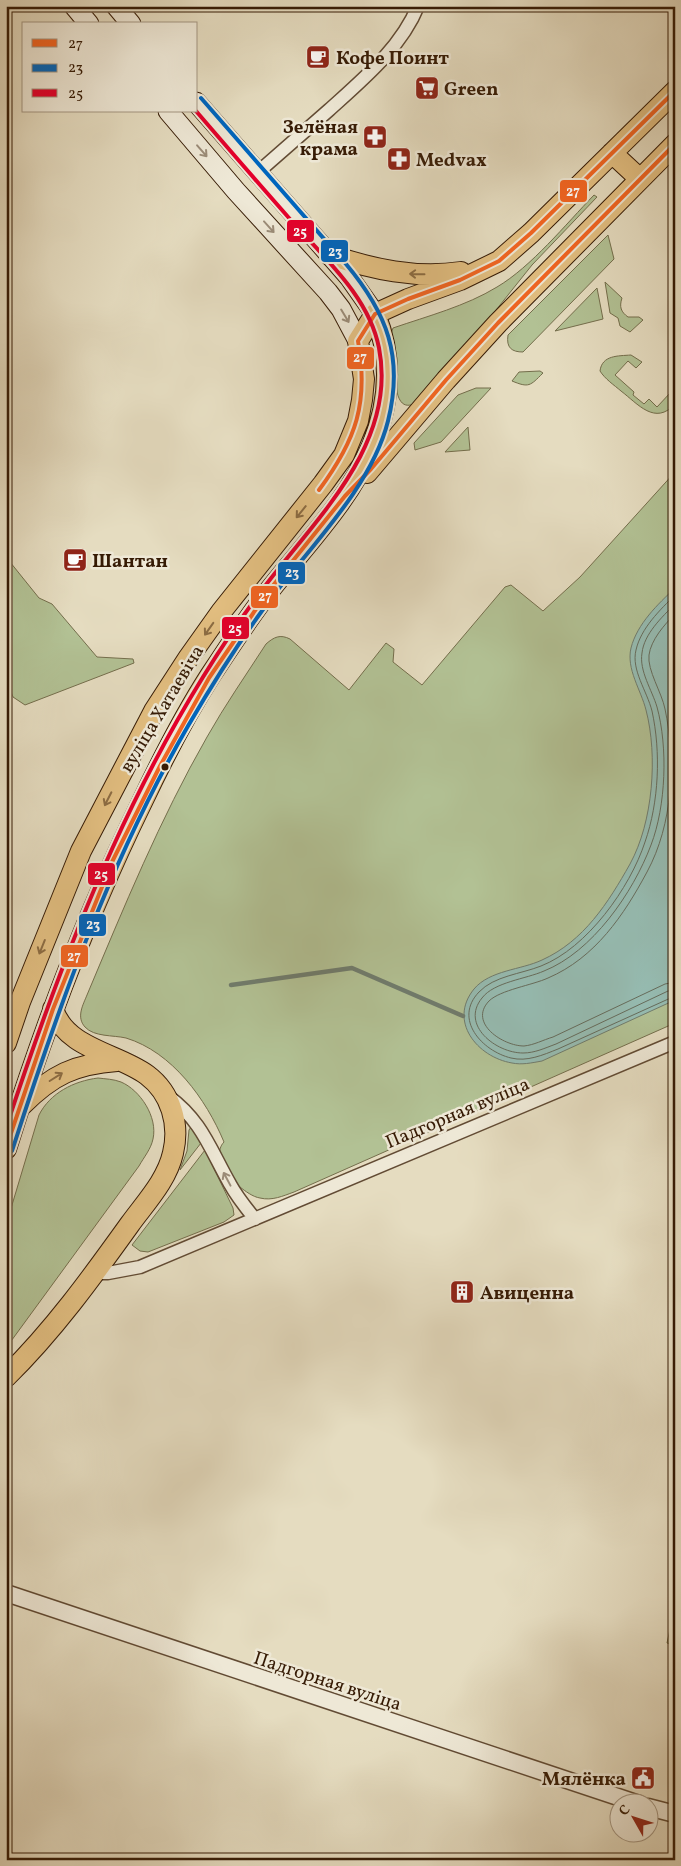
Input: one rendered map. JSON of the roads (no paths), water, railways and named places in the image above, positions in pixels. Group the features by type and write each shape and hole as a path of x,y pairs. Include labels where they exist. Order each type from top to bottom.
{"main road":[{"path":"74,6 88,22"},
{"path":"116,6 129,22"},
{"path":"169,112 236,191 328,292 341,309 358,341 375,314 408,299 460,280 499,261 532,233 675,91"},
{"path":"198,104 349,277 375,314"},
{"path":"345,496 371,469 498,322 675,144"},
{"path":"612,153 640,179"},
{"path":"236,191 257,173"},
{"path":"330,255 363,266 408,274 447,274 483,269"},
{"name":"вуліца Хатаевіча","path":"6,1149 53,1009 112,862 160,766 209,678 267,593 345,496 372,447 385,407 388,379 388,360 375,314"},
{"name":"вуліца Хатаевіча","path":"6,1043 13,1006 81,851 154,711 221,612 324,484 344,455 358,421 362,400 364,378 358,341"},
{"path":"6,1377 23,1360 95,1273 157,1188 173,1154 175,1130 170,1105 164,1093 147,1075 123,1060 98,1051 75,1037 59,1022 53,1009"},
{"path":"19,1108 42,1086 66,1071 90,1064 123,1060"}],"street":[{"path":"257,173 358,84 403,34 412,21 418,6"},
{"name":"Падгорная вуліца","path":"95,1273 108,1273 140,1267 675,1042"},
{"path":"164,1093 197,1123 237,1197 255,1219"},
{"name":"Падгорная вуліца","path":"6,1593 608,1794"},
{"path":"658,1810 675,1814"}],"water":[{"path":"675,588 675,1000 542,1061 519,1064 499,1059 478,1045 470,1036 465,1025 464,1013 467,1001 474,989 488,978 497,974 542,960 557,952 582,932 604,907 622,879 638,847 644,829 651,788 652,748 644,702 632,672 631,648 643,623"}],"waterway":[{"path":"231,985 352,968 463,1016"}],"place":[{"name":"Кофе Поинт","path":"318,57"},
{"name":"Green","path":"427,88"},
{"name":"Зелёная крама","path":"375,137"},
{"name":"Medvax","path":"399,159"},
{"name":"Шантан","path":"75,560"},
{"name":"Авиценна","path":"462,1292"},
{"name":"Мялёнка","path":"643,1778"}]}
